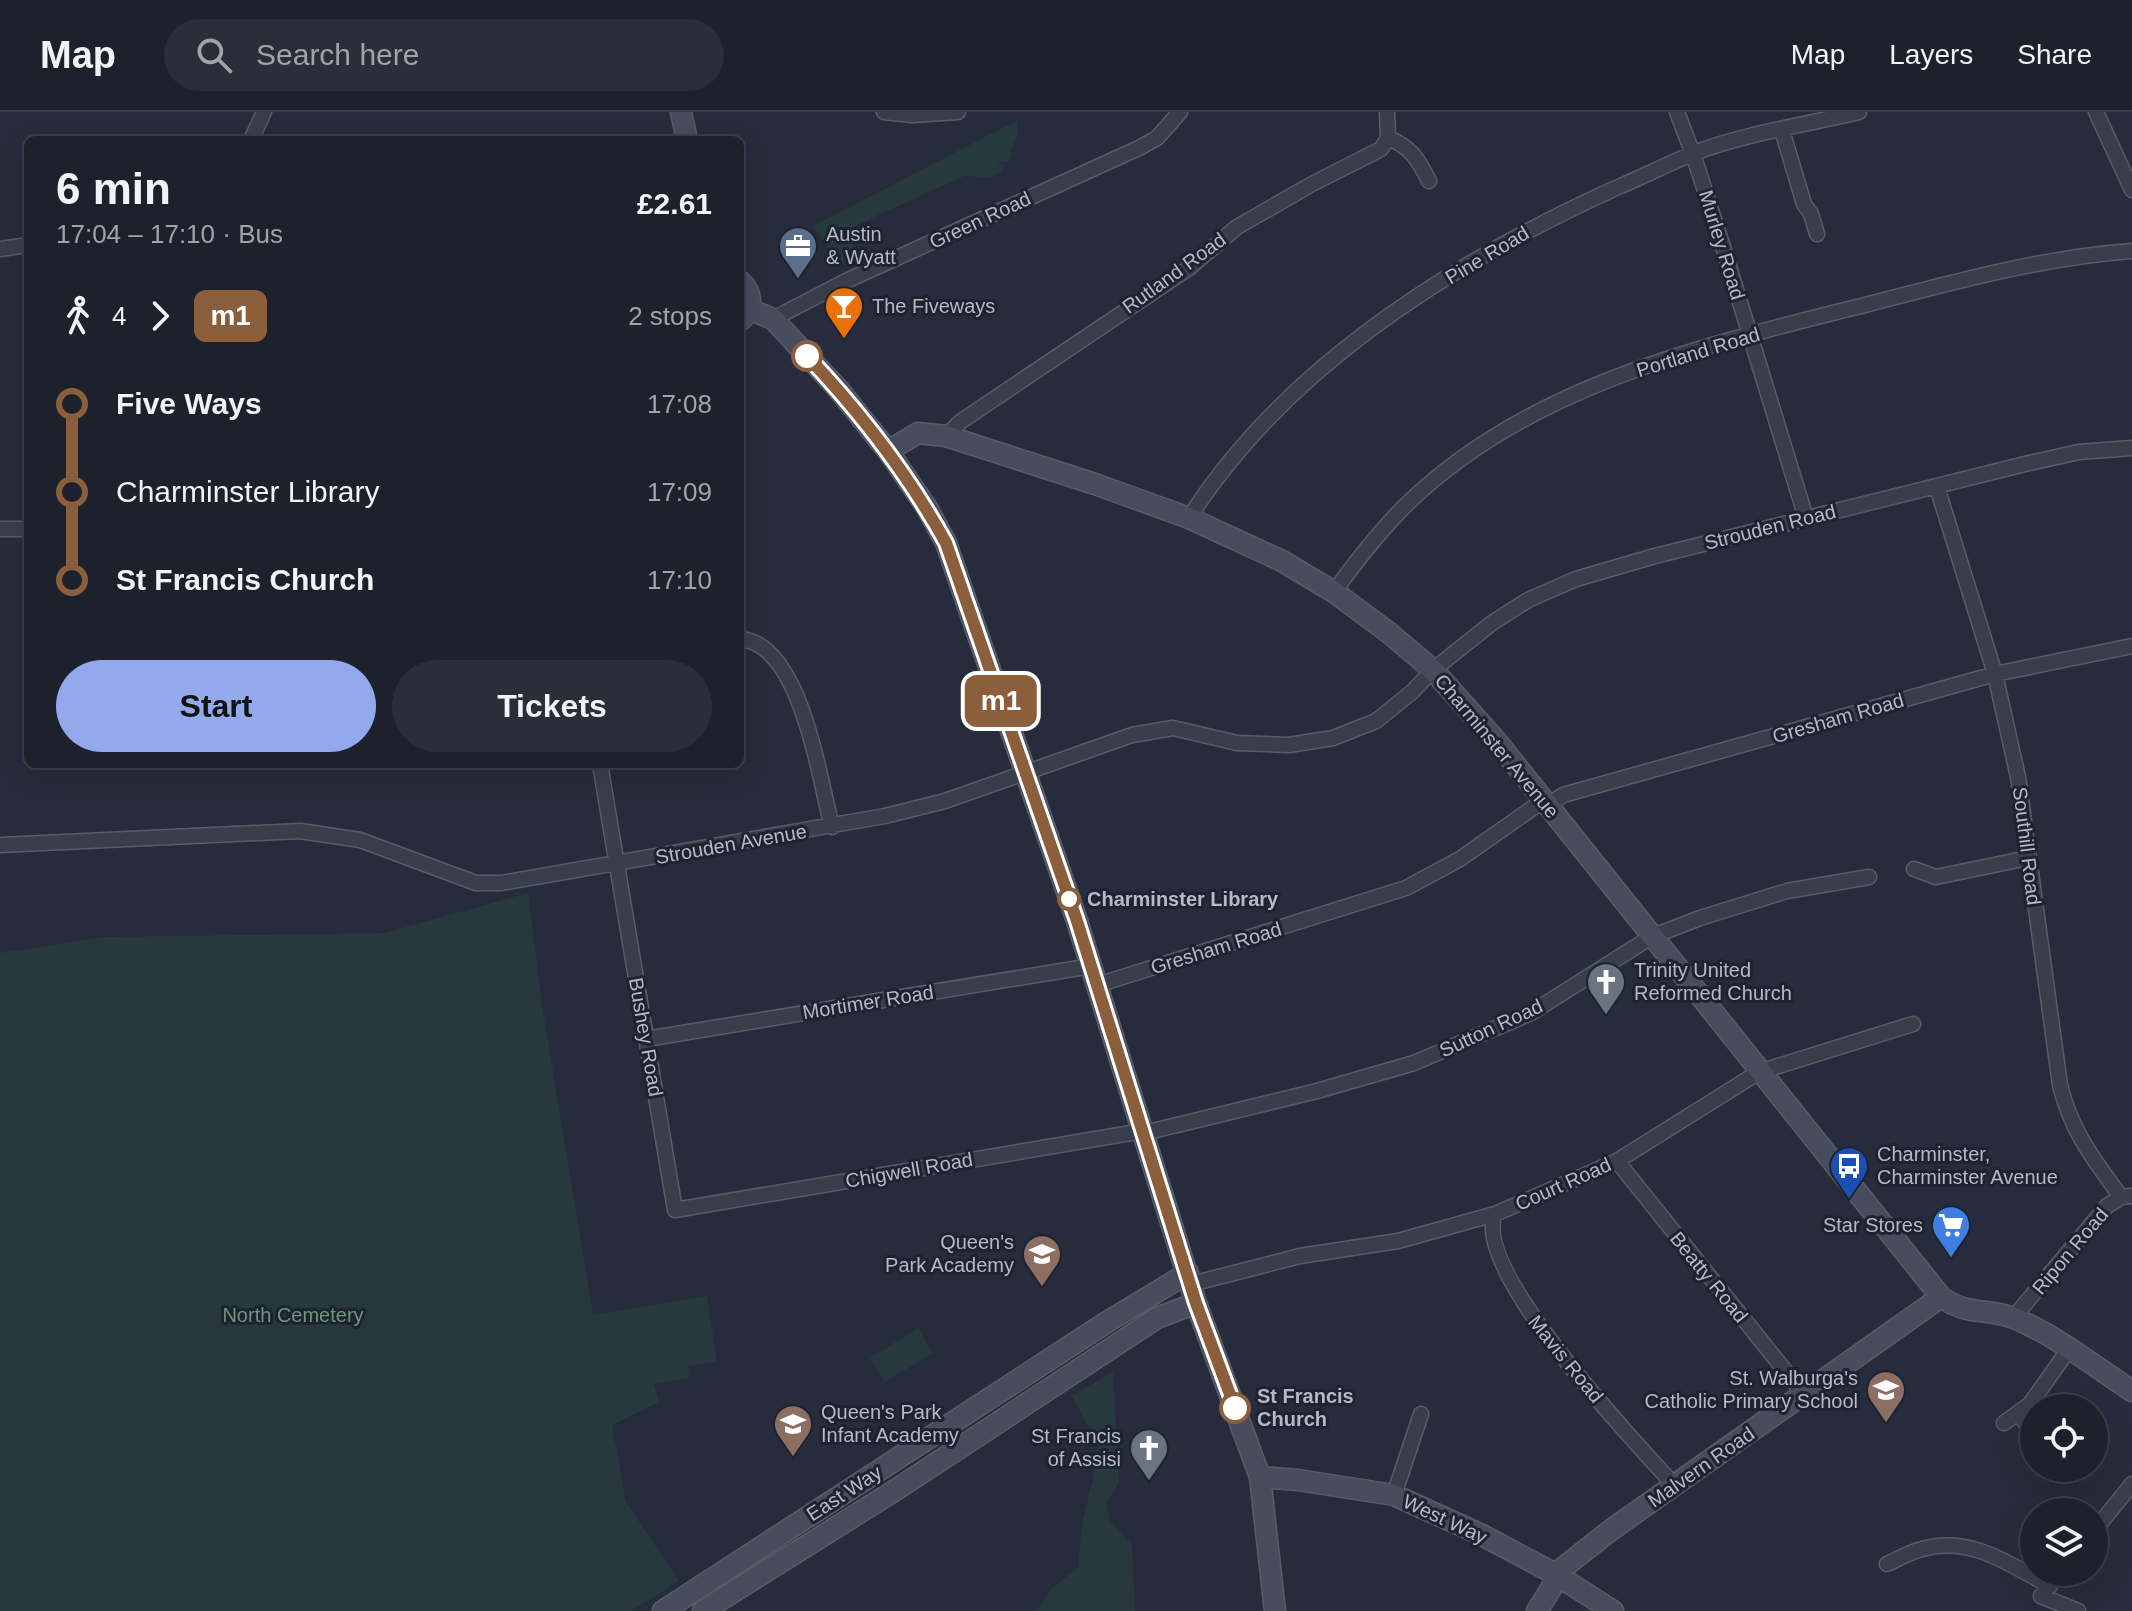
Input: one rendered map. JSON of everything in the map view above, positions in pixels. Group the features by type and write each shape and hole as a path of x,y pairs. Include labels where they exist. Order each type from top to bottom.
{"street":[{"path":"253,136 264,112"},
{"path":"681,112 686,136"},
{"path":"884,112 912,115 958,112"},
{"name":"Green Road","path":"773,319 846,281 1139,148 1157,138 1180,112"},
{"path":"1387,112 1388,138 1410,149 1429,181"},
{"name":"Murley Road","path":"1677,112 1693,154 1806,518"},
{"name":"Pine Road","path":"1189,518 1211,484 1268,417 1375,326 1460,269 1547,220 1693,154 1859,112"},
{"path":"2096,112 2132,190"},
{"path":"1782,130 1804,204 1811,214 1817,234"},
{"name":"Rutland Road","path":"946,436 960,422 1189,268 1237,227 1381,149 1388,138"},
{"path":"0,249 24,246"},
{"name":"Portland Road","path":"1334,592 1361,554 1400,510 1446,470 1506,429 1571,395 1645,367 1749,334 1994,272 2076,255 2132,251"},
{"path":"744,287 750,296 744,315 773,319 839,390 888,451 927,508 946,543 1094,976 1192,1287 1260,1477 1275,1611"},
{"name":"Charminster Avenue","path":"888,451 918,433 946,436 1189,518 1282,561 1334,592 1433,670 1546,802 1941,1297"},
{"name":"Strouden Road","path":"1433,670 1492,623 1528,600 1576,579 1806,518 2079,452 2132,448"},
{"name":"Southill Road","path":"1937,487 1995,674 2018,777 2060,1085 2067,1113 2081,1142 2126,1196"},
{"path":"0,529 24,529"},
{"path":"744,640 757,642 777,658 795,690 832,827"},
{"name":"Gresham Road","path":"1094,976 1406,888 1460,859 1546,802 1575,791 1995,674 2132,646"},
{"name":"Strouden Avenue","path":"0,845 300,831 360,840 476,883 501,883 832,827 945,801 1132,735 1173,728 1237,743 1289,745 1333,738 1376,721 1433,670"},
{"name":"Bushey Road","path":"601,768 675,1210"},
{"path":"1914,869 1936,877 2028,858"},
{"name":"Sutton Road","path":"1143,1132 1317,1091 1414,1063 1531,1013 1651,937 1787,891 1869,877"},
{"name":"Mortimer Road","path":"646,1039 1094,976"},
{"name":"Court Road","path":"1192,1287 1300,1256 1398,1241 1495,1214 1617,1161 1759,1072 1913,1024"},
{"name":"Chigwell Road","path":"675,1210 1143,1132"},
{"name":"Beatty Road","path":"1617,1161 1803,1393"},
{"name":"Ripon Road","path":"2014,1317 2107,1206 2126,1196"},
{"name":"Mavis Road","path":"1495,1214 1492,1229 1527,1311 1589,1389 1675,1486"},
{"name":"East Way","path":"663,1611 1107,1322 1192,1287"},
{"name":"East Way","path":"703,1611 897,1489 1157,1318 1192,1287"},
{"path":"1941,1297 1967,1311 2014,1317 2132,1391"},
{"name":"Malvern Road","path":"1537,1611 1552,1587 1555,1574 1611,1530 1941,1297"},
{"path":"2004,1423 2030,1404 2069,1349"},
{"path":"1394,1495 1421,1414"},
{"name":"West Way","path":"1260,1477 1394,1495 1482,1535 1555,1574 1613,1611"},
{"path":"2108,1514 2132,1484"},
{"path":"1887,1564 1920,1549 1947,1544 1978,1548 2020,1570"},
{"path":"2050,1586 2041,1596 2078,1611"}],"green space":[{"path":"1018,120 1018,135 1012,155 1008,162 997,162 1004,167 1003,172 988,178 966,175 850,228 849,235 859,256 840,264 813,226"},
{"name":"North Cemetery","path":"528,893 542,1004 593,1315 707,1296 717,1361 688,1366 689,1378 654,1384 659,1402 612,1425 626,1502 679,1581 631,1611 0,1611 0,953 106,937 385,933"},
{"path":"918,1328 933,1353 885,1382 870,1358"},
{"path":"1113,1371 1119,1482 1106,1504 1110,1521 1132,1545 1135,1611 1034,1611 1048,1592 1078,1567 1082,1524 1100,1449 1072,1396"}],"bus line":[{"name":"m1","path":"807,356 888,451 927,508 946,543 1077,921 1196,1303 1235,1408"}],"place":[{"name":"Austin & Wyatt","path":"798,280"},
{"name":"The Fiveways","path":"844,340"},
{"name":"Charminster Library","path":"1069,899"},
{"name":"Trinity United Reformed Church","path":"1606,1016"},
{"name":"Charminster, Charminster Avenue","path":"1849,1200"},
{"name":"Star Stores","path":"1951,1259"},
{"name":"Queen's Park Academy","path":"1042,1288"},
{"name":"St Francis Church","path":"1235,1408"},
{"name":"St. Walburga's Catholic Primary School","path":"1886,1424"},
{"name":"Queen's Park Infant Academy","path":"793,1458"},
{"name":"St Francis of Assisi","path":"1149,1482"}]}
